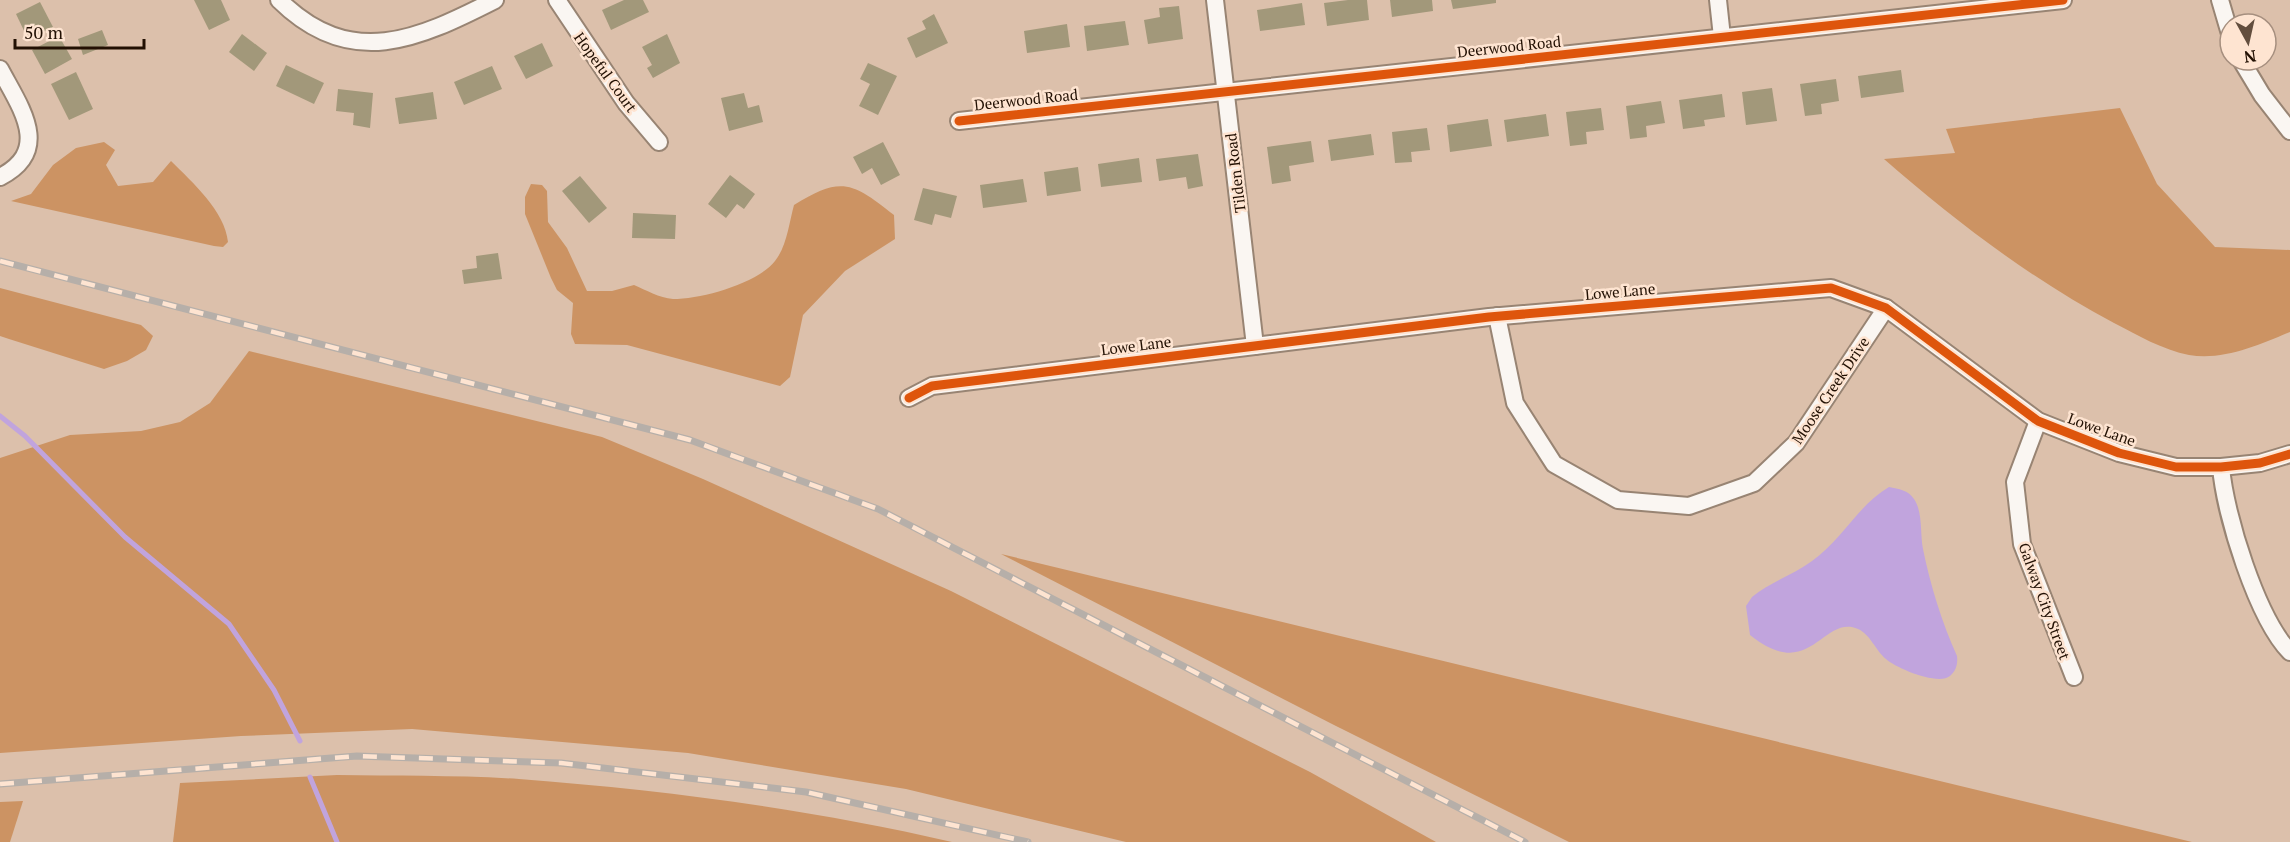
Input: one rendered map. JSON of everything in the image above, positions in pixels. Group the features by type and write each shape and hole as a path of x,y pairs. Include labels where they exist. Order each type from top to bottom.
{"street":[{"path":"279,0 309,24 329,34 352,40 375,42 400,41 428,33 495,0"},
{"name":"Hopeful Court","path":"557,0 626,103 659,142"},
{"name":"Tilden Road","path":"1215,0 1255,346"},
{"path":"1718,0 1722,37"},
{"name":"Deerwood Road","path":"959,122 2017,2 2063,0"},
{"path":"0,69 28,127 28,149 22,162 7,173"},
{"path":"2248,72 2262,95 2290,131"},
{"name":"Lowe Lane","path":"909,398 932,386 1497,316 1831,288 1886,308 2038,421 2119,453 2176,467 2221,467 2260,463 2290,454"},
{"name":"Moose Creek Drive","path":"1497,316 1515,403 1554,464 1618,500 1689,506 1754,483 1796,443 1886,308"},
{"name":"Galway City Street","path":"2038,421 2015,482 2022,544 2074,677"},
{"path":"2221,467 2225,505 2234,532 2268,623 2290,652"}],"shaded area":[{"path":"2120,108 2157,184 2215,247 2290,250 2290,332 2241,351 2215,356 2189,355 2160,346 2083,306 2023,268 1966,227 1884,159 1955,153 1946,129"},
{"path":"104,142 115,150 106,165 118,186 153,182 171,161 214,208 226,230 228,242 223,247 214,246 11,201 31,194 53,165 76,148"},
{"path":"531,184 542,185 547,191 548,222 567,248 587,291 612,291 634,285 673,299 714,293 743,283 767,269 779,255 794,205 824,189 847,187 868,196 894,215 895,239 845,271 803,315 790,377 780,386 627,345 575,344 571,334 573,303 557,290 525,214 525,197"},
{"path":"0,288 141,325 153,336 146,350 127,361 104,369 0,336"},
{"path":"249,351 602,437 703,479 951,591 1310,772 1436,842 1126,842 906,789 688,753 412,729 241,736 0,753 0,458 70,435 141,431 180,422 210,403"},
{"path":"1889,487 1906,492 1917,504 1929,576 1941,617 1957,656 1956,667 1952,674 1944,679 1936,679 1917,675 1899,667 1886,659 1858,629 1846,627 1835,630 1801,651 1788,653 1771,648 1750,635 1746,606 1752,597 1823,553 1868,503"},
{"path":"1001,554 2192,842 1569,842 1334,725"},
{"path":"337,775 496,778 628,789 791,810 952,842 173,842 180,783"},
{"path":"23,801 10,842 0,842 0,802"}],"building":[{"path":"194,0 221,0 230,20 209,30"},
{"path":"624,0 643,0 649,12 611,30 602,10"},
{"path":"1367,0 1369,20 1327,26 1324,3"},
{"path":"1390,0 1432,0 1433,11 1392,17"},
{"path":"1451,0 1496,0 1496,3 1453,9"},
{"path":"40,2 53,27 28,39 16,14"},
{"path":"1302,3 1305,25 1260,31 1257,10"},
{"path":"1179,6 1183,39 1148,44 1144,20 1160,17 1159,8"},
{"path":"934,14 948,43 916,58 907,38 926,29 922,21"},
{"path":"1125,21 1129,45 1087,51 1084,26"},
{"path":"1067,24 1070,47 1027,53 1024,31"},
{"path":"102,30 108,45 83,55 78,39"},
{"path":"242,34 267,53 254,71 229,52"},
{"path":"667,34 680,63 653,78 647,68 652,65 642,47"},
{"path":"59,36 72,59 45,74 32,50"},
{"path":"542,43 553,66 526,79 514,56"},
{"path":"868,63 897,76 878,115 859,106 870,84 860,79"},
{"path":"286,65 324,83 314,104 276,86"},
{"path":"492,66 502,89 464,105 454,82"},
{"path":"1901,70 1904,92 1861,98 1858,76"},
{"path":"76,72 93,109 69,120 51,84"},
{"path":"1836,79 1839,101 1821,104 1822,114 1805,116 1800,84"},
{"path":"1772,88 1777,121 1746,125 1742,92"},
{"path":"338,89 373,93 370,128 353,125 354,113 336,111"},
{"path":"433,92 437,119 399,124 395,98"},
{"path":"744,93 748,108 759,105 763,122 729,131 721,98"},
{"path":"1722,94 1725,117 1704,120 1705,126 1683,129 1679,100"},
{"path":"1661,101 1665,123 1646,126 1647,137 1630,139 1626,106"},
{"path":"1601,108 1604,130 1586,132 1587,144 1570,146 1566,112"},
{"path":"1546,114 1549,136 1507,142 1504,120"},
{"path":"1488,119 1492,146 1450,152 1447,125"},
{"path":"1427,128 1430,150 1411,152 1412,162 1395,163 1392,132"},
{"path":"1371,134 1374,155 1331,161 1328,140"},
{"path":"1311,141 1314,162 1289,166 1291,181 1272,184 1267,147"},
{"path":"883,142 900,175 881,185 872,168 862,174 853,157"},
{"path":"1198,154 1203,186 1188,189 1186,177 1159,181 1156,159"},
{"path":"1139,158 1142,182 1101,187 1098,164"},
{"path":"1078,167 1081,191 1047,196 1044,172"},
{"path":"730,175 755,194 744,209 737,204 726,218 708,204"},
{"path":"580,176 607,208 589,223 562,191"},
{"path":"1023,179 1027,202 983,208 980,185"},
{"path":"923,188 957,196 951,218 935,214 932,225 914,220"},
{"path":"633,213 676,215 675,239 632,238"},
{"path":"498,253 502,279 464,284 462,270 477,268 476,256"}],"waterway":[{"path":"0,416 25,436 125,537 229,624 274,690 300,741"},
{"path":"310,777 337,842"}],"railway":[{"path":"0,261 690,440 878,509 1525,842"},
{"path":"0,784 357,756 561,763 806,792 1028,842"}],"cycle path":[{"path":"959,121 2063,0"},
{"path":"909,398 932,386 1489,317 1831,288 1886,308 2038,421 2119,453 2176,467 2221,467 2260,463 2290,454"}]}
